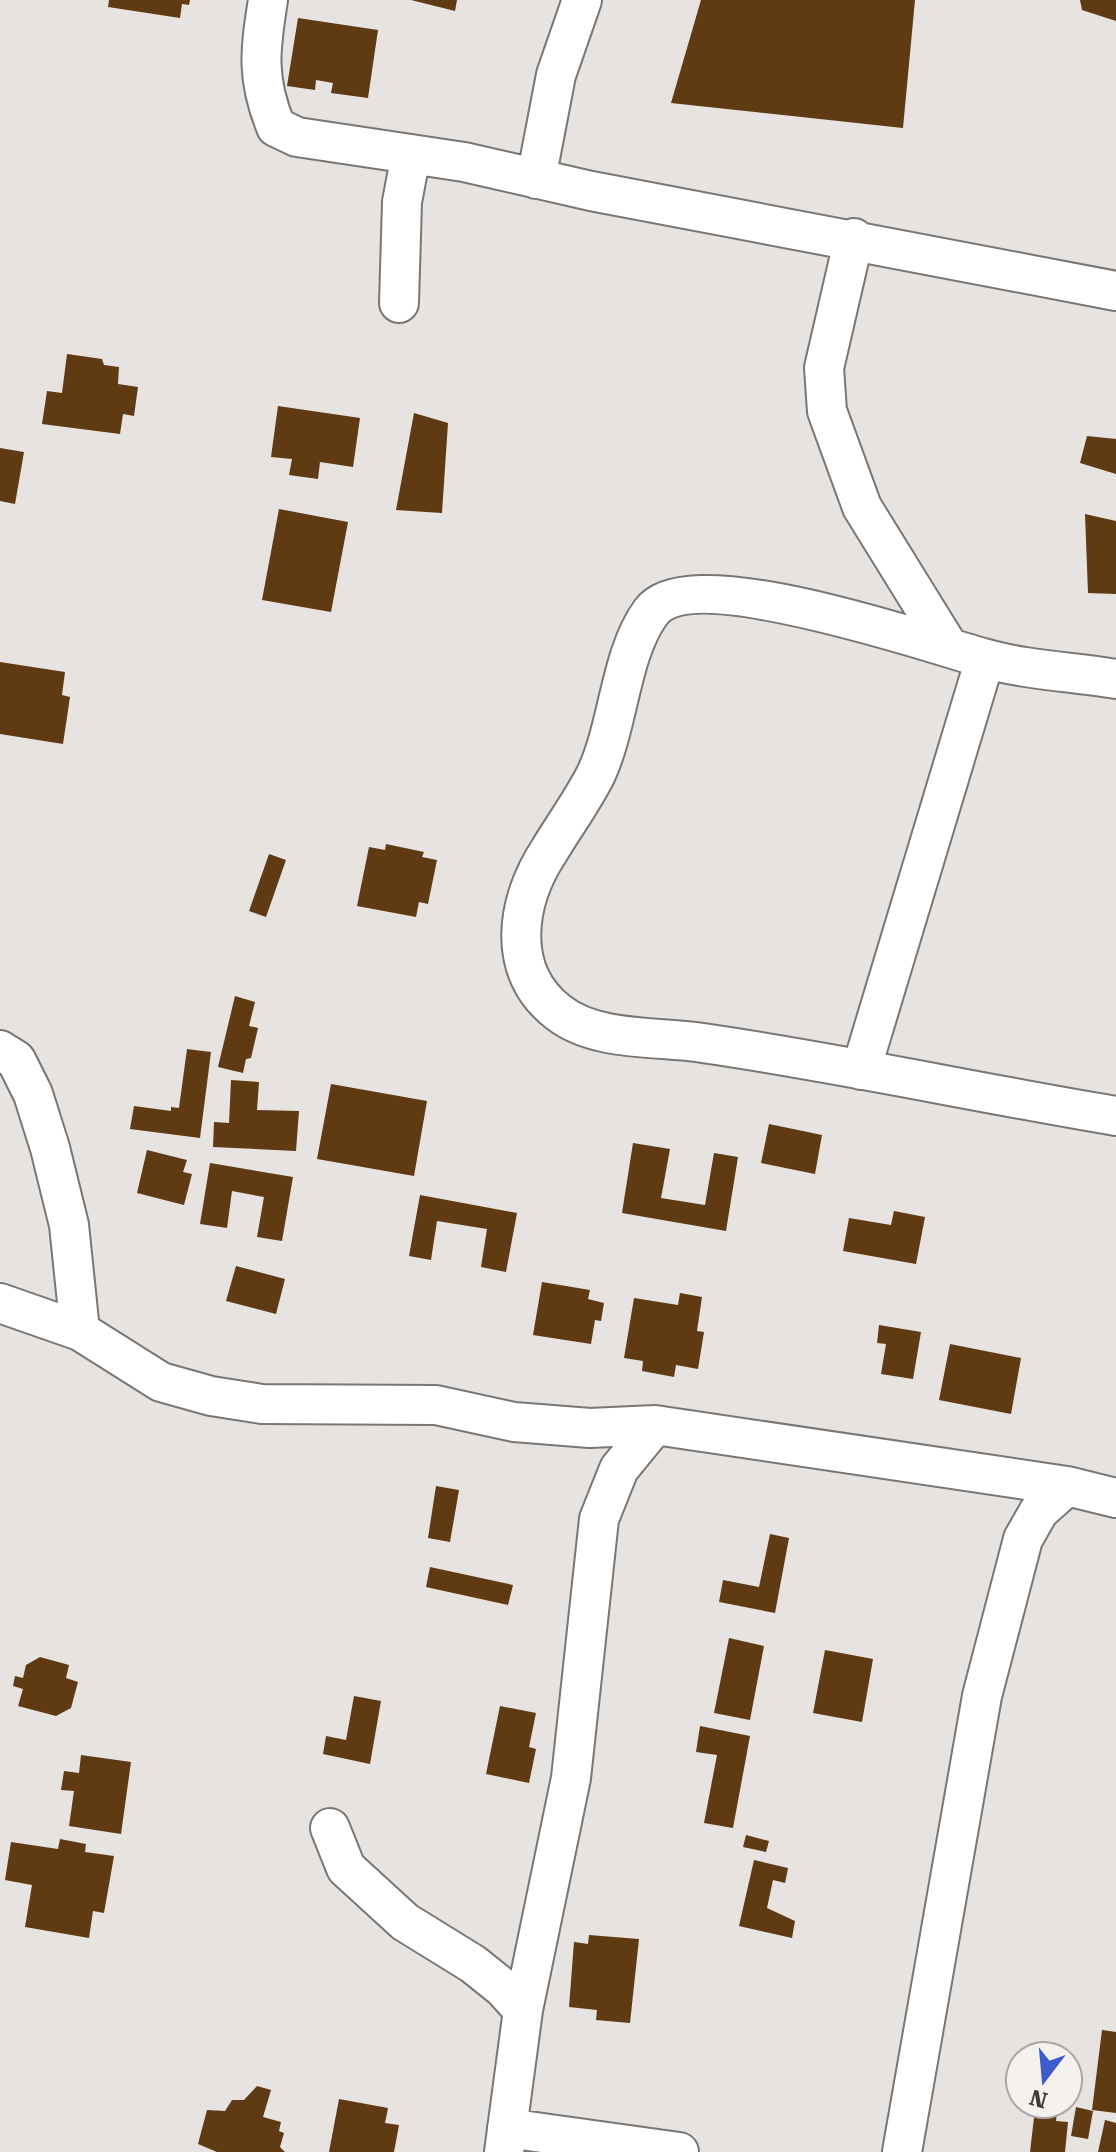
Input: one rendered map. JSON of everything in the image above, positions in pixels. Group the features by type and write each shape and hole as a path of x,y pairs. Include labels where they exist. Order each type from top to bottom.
{"street":[{"path":"268,0 259,57 262,94 276,127 297,137 411,154 1116,291"},
{"path":"536,179 556,75 582,0"},
{"path":"399,303 402,202 411,154"},
{"path":"854,238 824,368 827,411 862,507 948,646"},
{"path":"1116,679 985,659 948,646 815,611 734,596 685,594 655,607 639,630 596,774 534,873 521,914 521,948 527,974 541,996 559,1014 579,1025 861,1070 1116,1116"},
{"path":"861,1070 985,659"},
{"path":"0,1024 8,1055 33,1094 69,1225 80,1331"},
{"path":"0,1303 80,1331 161,1382 211,1396 262,1404 436,1405 514,1422 590,1428 655,1425 1067,1486 1116,1498"},
{"path":"655,1425 619,1469 599,1519 571,1778 523,2010 505,2140 679,2152"},
{"path":"902,2152 982,1696 1023,1539 1039,1511 1067,1486"},
{"path":"330,1828 346,1868 405,1922 473,1964 503,1988 523,2010"}],"building":[{"path":"109,0 190,0 189,5 182,4 180,18 108,7"},
{"path":"411,0 457,0 455,11"},
{"path":"701,0 915,0 903,128 671,103"},
{"path":"1080,0 1116,0 1116,21 1082,10"},
{"path":"298,18 378,30 368,98 331,93 333,83 316,80 315,90 287,86"},
{"path":"67,354 102,359 104,365 119,367 118,384 138,387 134,416 123,414 120,434 42,424 47,391 62,393"},
{"path":"278,406 360,418 353,467 320,462 318,479 289,475 292,459 271,457"},
{"path":"414,413 448,423 442,513 396,510"},
{"path":"1087,436 1116,439 1116,474 1080,463"},
{"path":"0,448 24,452 15,504 0,501"},
{"path":"279,509 348,522 331,612 262,600"},
{"path":"1085,514 1116,521 1116,594 1088,593"},
{"path":"0,662 65,672 62,695 70,697 63,744 0,734"},
{"path":"386,844 424,852 422,857 437,860 428,904 419,902 416,917 357,906 369,847 385,850"},
{"path":"269,854 286,860 266,917 249,911"},
{"path":"235,996 255,1002 249,1026 258,1028 251,1058 246,1059 243,1073 218,1067"},
{"path":"187,1049 211,1052 200,1138 130,1129 134,1106 171,1111 171,1107 179,1108"},
{"path":"231,1080 259,1082 257,1110 299,1111 296,1151 213,1147 214,1122 229,1123"},
{"path":"331,1084 427,1101 414,1176 317,1159"},
{"path":"769,1124 822,1135 815,1174 761,1163"},
{"path":"633,1143 670,1149 661,1198 705,1205 714,1153 738,1157 726,1231 622,1213"},
{"path":"147,1150 187,1160 183,1172 192,1174 184,1205 137,1193"},
{"path":"210,1163 293,1177 282,1241 257,1237 264,1197 232,1191 227,1228 200,1224"},
{"path":"420,1195 517,1213 506,1272 481,1267 487,1229 437,1221 431,1260 409,1256"},
{"path":"894,1211 925,1217 916,1264 843,1251 849,1218 891,1225"},
{"path":"236,1266 285,1279 276,1314 226,1301"},
{"path":"542,1282 590,1290 588,1299 604,1303 601,1321 595,1320 591,1344 533,1335"},
{"path":"680,1293 702,1297 697,1331 704,1332 698,1369 676,1365 674,1377 642,1371 643,1361 624,1358 634,1298 678,1305"},
{"path":"879,1325 921,1332 913,1379 881,1374 886,1344 877,1343"},
{"path":"950,1344 1021,1358 1011,1414 939,1400"},
{"path":"436,1486 459,1490 450,1542 428,1538"},
{"path":"770,1534 789,1538 775,1613 719,1602 723,1580 759,1587"},
{"path":"430,1567 513,1585 508,1605 426,1587"},
{"path":"729,1638 764,1646 750,1720 714,1713"},
{"path":"825,1650 873,1659 862,1722 813,1713"},
{"path":"40,1657 69,1665 66,1678 78,1682 71,1708 56,1716 18,1706 23,1689 13,1686 15,1676 23,1678 26,1665"},
{"path":"354,1696 381,1701 370,1764 323,1754 326,1736 346,1740"},
{"path":"500,1706 536,1713 529,1747 536,1749 529,1783 486,1774"},
{"path":"700,1726 750,1736 733,1828 704,1823 717,1755 696,1752"},
{"path":"81,1755 131,1762 121,1834 69,1826 74,1791 61,1790 64,1771 79,1773"},
{"path":"746,1835 769,1841 766,1852 743,1847"},
{"path":"60,1839 86,1844 85,1852 114,1856 104,1913 93,1911 89,1938 25,1927 32,1885 5,1880 11,1842 58,1849"},
{"path":"754,1860 788,1868 785,1883 773,1880 767,1908 795,1921 792,1938 739,1926"},
{"path":"589,1935 639,1939 630,2023 596,2020 597,2010 569,2007 574,1942 588,1944"},
{"path":"1102,2030 1116,2032 1116,2113 1092,2110"},
{"path":"257,2086 271,2090 263,2117 281,2122 279,2131 284,2133 280,2147 285,2152 217,2152 198,2144 207,2110 225,2111 232,2100 244,2100"},
{"path":"339,2099 388,2108 385,2123 399,2125 394,2152 329,2152"},
{"path":"1084,2109 1093,2111 1088,2139 1071,2136 1074,2120 1084,2120"},
{"path":"1034,2120 1068,2122 1065,2152 1030,2152"},
{"path":"1105,2120 1116,2123 1116,2152 1098,2152"}]}
